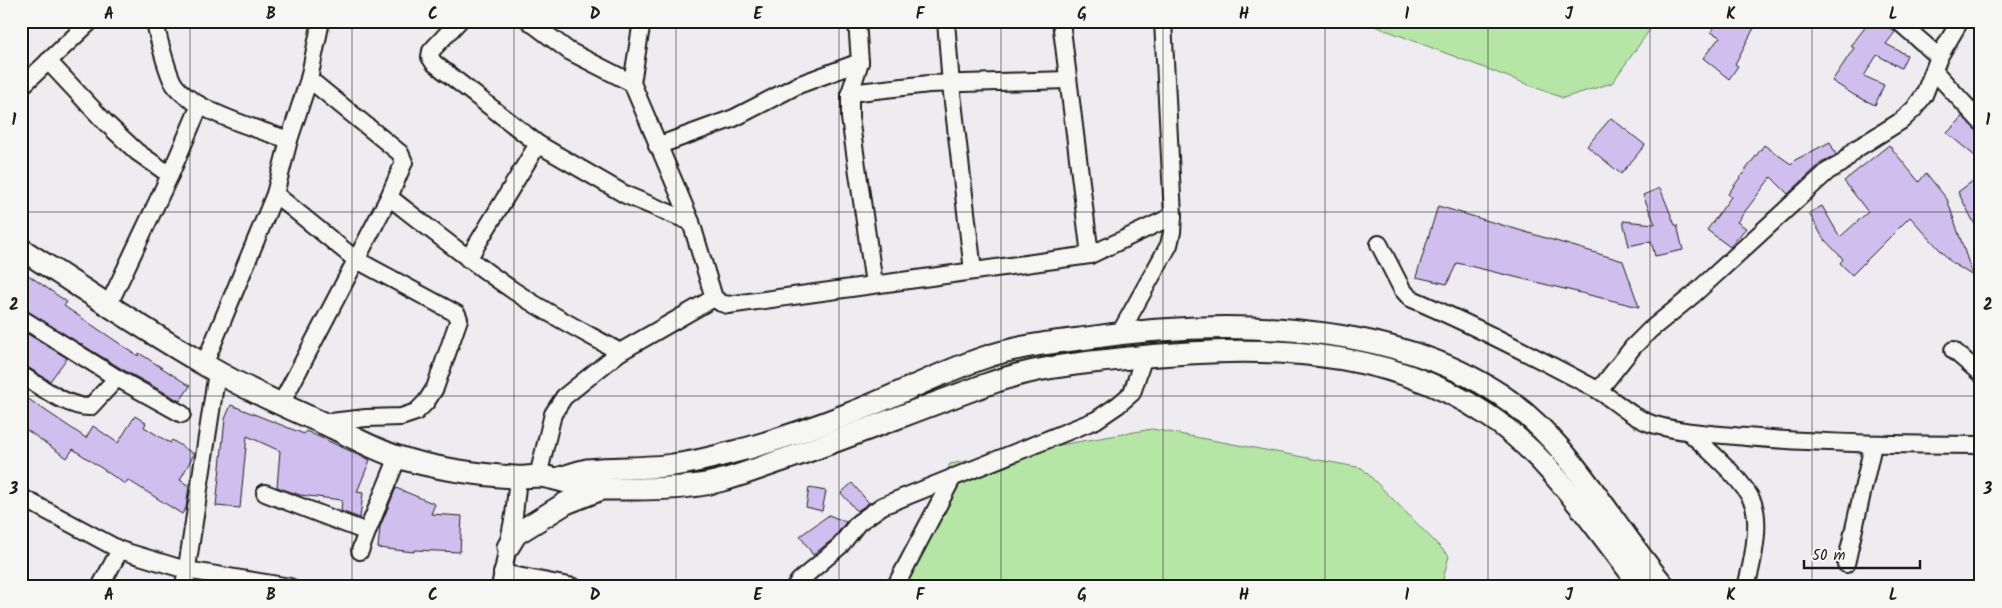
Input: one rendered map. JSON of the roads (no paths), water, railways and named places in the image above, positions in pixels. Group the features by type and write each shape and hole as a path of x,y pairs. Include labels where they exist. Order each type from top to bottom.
{"main road":[{"path":"21,249 211,368 281,404 398,457 454,469 538,478 582,488 693,486 733,477 863,432 995,382 1065,364 1150,355 1220,351 1285,351 1356,362 1401,374 1444,390 1486,413 1505,427 1526,444 1552,472 1642,587"},
{"path":"538,478 583,470 670,466 701,461 770,441 846,415 983,358 1022,347 1120,333 1160,330 1246,328 1297,331 1359,340 1436,362 1474,378 1503,396 1529,418 1561,452 1665,587"},
{"path":"929,379 939,402"},
{"path":"508,547 516,534 524,529 566,503 601,489"}],"street":[{"path":"21,87 91,21"},
{"path":"155,21 174,84 182,93 200,105 229,119 289,140"},
{"path":"184,587 211,368 275,194 289,140 309,79 321,21"},
{"path":"459,21 431,51 430,57 434,63 538,144 626,195 691,222"},
{"path":"529,21 569,51 632,83"},
{"path":"642,21 632,83 657,146 691,222 714,298 721,303 728,305 1090,255 1173,216"},
{"path":"857,21 860,62 850,93 850,118 874,284"},
{"path":"946,21 951,85 972,271"},
{"path":"1061,21 1082,176 1090,255"},
{"path":"1120,333 1168,245 1172,232 1173,216 1162,21"},
{"path":"1898,21 1936,64 1981,122"},
{"path":"1599,390 1633,347 1650,330 1694,295 1828,171 1841,164 1856,149 1900,121 1914,109 1924,94 1936,64 1960,21"},
{"path":"48,61 136,152 170,175"},
{"path":"657,146 734,118 798,86 860,62"},
{"path":"281,404 389,197 404,162 400,153 309,79"},
{"path":"850,93 929,84 951,85 1068,80"},
{"path":"108,304 170,175 200,105"},
{"path":"468,259 538,144"},
{"path":"275,194 355,259 457,314 459,320 435,388 426,402 416,412 401,417 366,418 322,423"},
{"path":"389,197 468,259 515,292 620,352"},
{"path":"1379,244 1402,288 1410,298 1537,358 1599,390 1635,416 1650,424 1689,432 1777,440 1873,445 1981,446"},
{"path":"574,587 501,580 514,515 538,478 553,414 564,397 620,352 714,298"},
{"path":"21,318 117,378 182,414"},
{"path":"1953,350 1981,374"},
{"path":"795,587 840,546 858,523 882,506 1096,420 1118,405 1132,392 1150,355"},
{"path":"21,375 70,403 81,407 90,407 117,378"},
{"path":"1689,432 1743,485 1753,503 1755,537 1746,587"},
{"path":"1846,564 1873,445"},
{"path":"360,551 398,457"},
{"path":"895,587 954,477"},
{"path":"265,493 367,532"},
{"path":"21,497 120,550 186,570 290,587"},
{"path":"100,587 120,550"}]}
